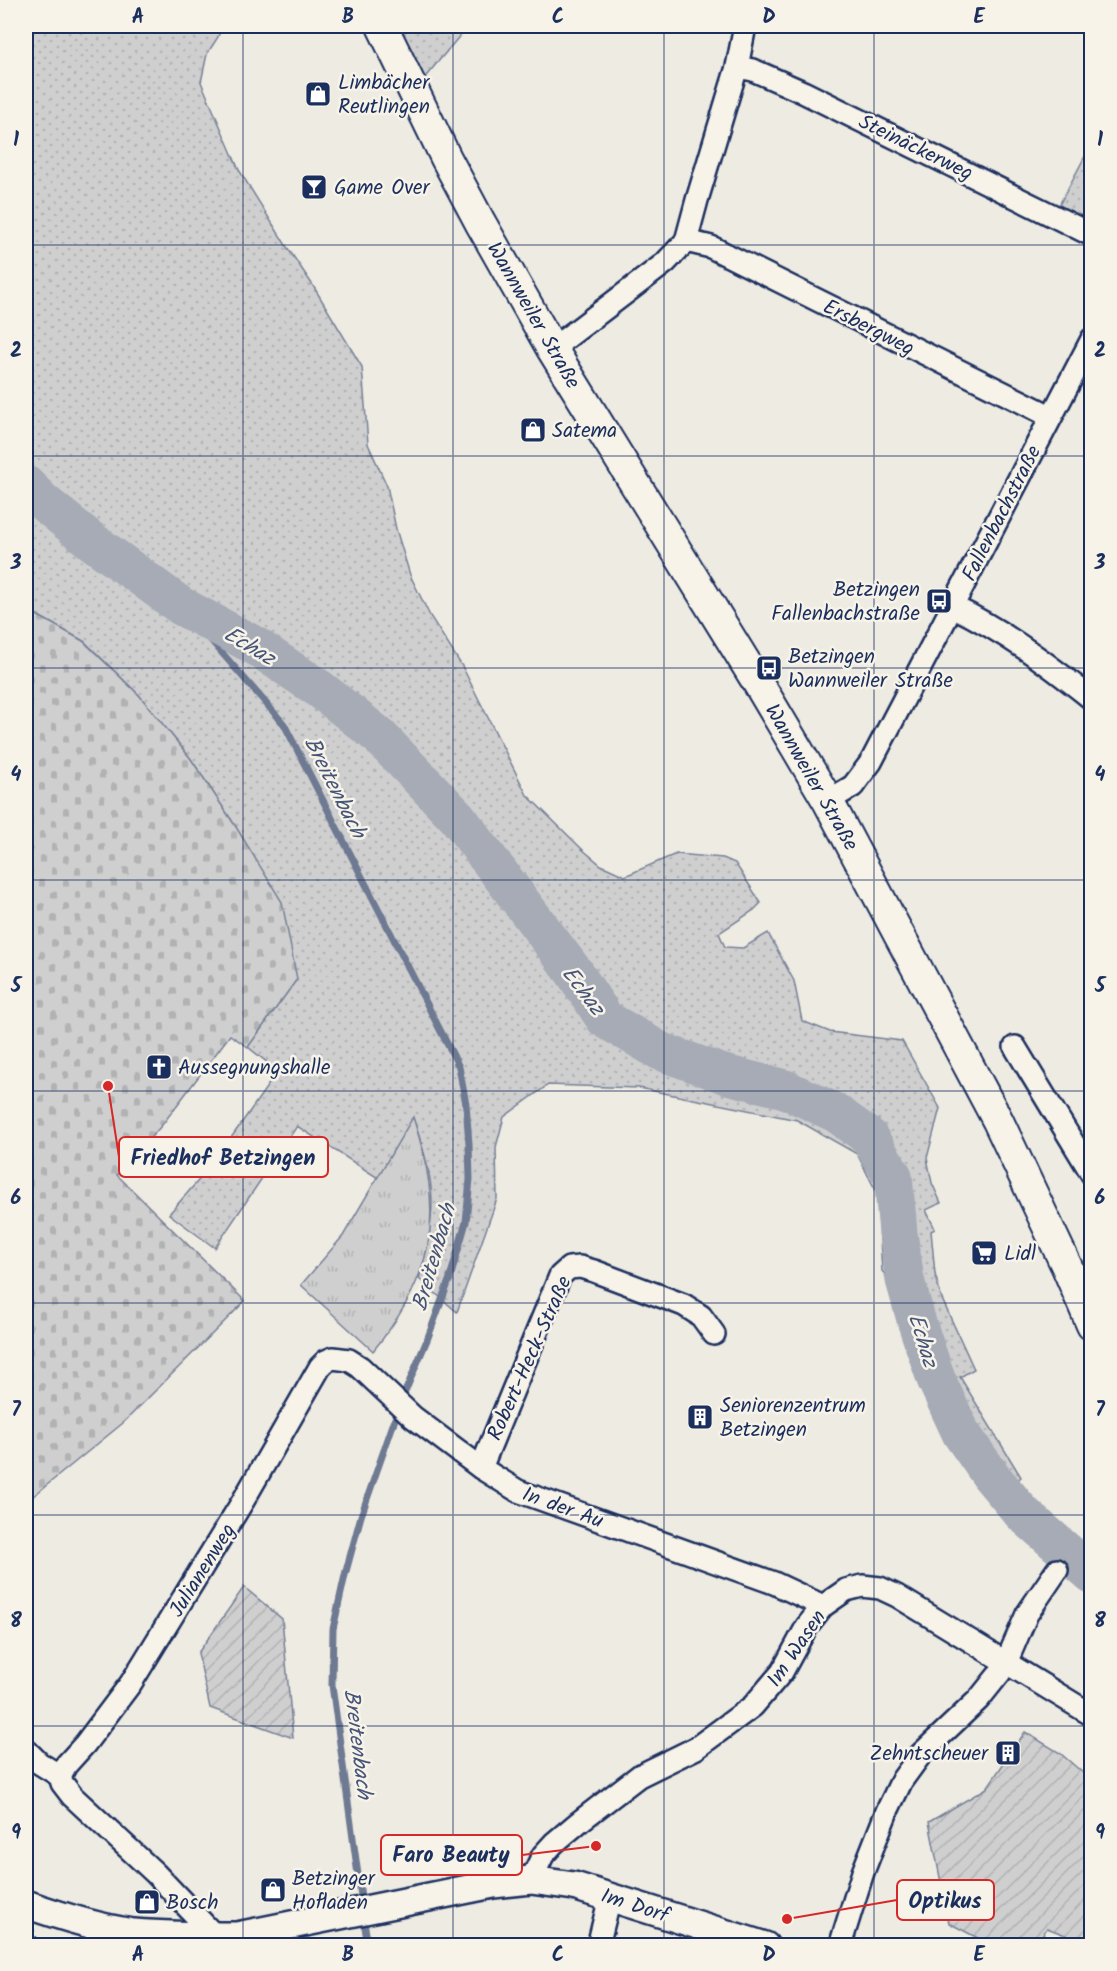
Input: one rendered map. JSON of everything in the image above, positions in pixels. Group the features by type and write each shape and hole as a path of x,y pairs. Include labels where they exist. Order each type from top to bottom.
{"main road":[{"name":"Wannweiler Straße","path":"382,26 480,222 552,348 769,700 828,801 998,1120 1092,1325"}],"street":[{"path":"552,348 665,263 687,241 737,67 745,26"},
{"name":"Steinäckerweg","path":"737,67 753,70 803,92 1092,235"},
{"name":"Ersbergweg","path":"687,241 711,247 1050,416"},
{"name":"Fallenbachstraße","path":"828,801 854,786 866,770 954,607 1050,416 1092,339"},
{"path":"954,607 1026,649 1092,699"},
{"path":"1015,1047 1092,1174"},
{"name":"Robert-Heck-Straße","path":"481,1468 560,1276 569,1268 580,1267 594,1271 684,1305 701,1316 714,1334"},
{"name":"In der Au","path":"333,1358 349,1359 413,1417 481,1468 518,1491 774,1583 823,1606"},
{"name":"Julianenweg","path":"60,1776 66,1765 85,1744 131,1683 243,1501 321,1367 333,1358"},
{"path":"840,1946 863,1872 890,1803 902,1780 921,1754 979,1699 1006,1663 1027,1614 1057,1570"},
{"name":"Im Wasen","path":"531,1880 543,1855 554,1842 579,1822 639,1776 696,1748 753,1706 782,1672 807,1626 823,1606 846,1590 862,1586 880,1588 897,1596 1092,1715"},
{"path":"26,1750 39,1763 60,1776 62,1783 72,1796 155,1873 215,1936"},
{"name":"Im Dorf","path":"26,1904 94,1924 127,1939 237,1936 493,1884 531,1880 574,1886 765,1946"},
{"path":"598,1946 610,1897"}],"green space":[{"path":"26,26 222,26 207,54 201,82 239,170 362,367 368,444 387,486 396,529 410,575 430,616 462,666 527,795 601,865 625,876 676,854 723,858 735,863 761,903 719,933 725,947 743,948 768,933 794,981 802,1021 830,1032 902,1041 940,1108 927,1158 932,1183 941,1203 926,1210 935,1229 931,1231 935,1274 941,1297 974,1369 960,1377 1021,1477 1008,1490 970,1438 927,1325 882,1271 877,1193 857,1154 797,1120 639,1088 548,1085 504,1117 496,1147 497,1199 457,1312 419,1279 428,1240 432,1200 428,1169 413,1118 378,1178 297,1126 215,1248 169,1214 212,1165 278,1071 248,1047 297,979 236,827 191,759 139,695 84,641 26,609"},
{"path":"380,26 468,26 411,94"},
{"path":"1091,145 1091,225 1057,209"},
{"path":"26,609 83,641 139,695 191,759 282,902 297,979 248,1047 230,1035 162,1125 117,1175 245,1301 123,1423 26,1502"},
{"path":"413,1117 429,1183 431,1212 429,1240 422,1268 411,1295 373,1351 301,1285 343,1236"},
{"path":"244,1587 282,1619 293,1738 210,1708 198,1653"},
{"path":"1025,1732 1060,1753 1091,1780 1091,1945 1047,1928 1036,1945 991,1945 949,1923 929,1822 987,1788"}],"waterway":[{"name":"Echaz","path":"26,485 43,502 93,542 181,606 254,645 321,690 378,735 457,817 574,972 605,1019 660,1051 724,1074 785,1089 836,1113 868,1136 893,1176 905,1280 936,1379 961,1433 991,1476 1022,1513 1092,1574"},
{"name":"Breitenbach","path":"181,606 284,724 459,1067 466,1104 470,1179 466,1222 450,1278 402,1399 361,1516 333,1629 332,1685 362,1904"},
{"name":"Breitenbach","path":"363,1915 368,1946"}],"railway":[{"path":"26,1911 37,1946"}],"place":[{"name":"Limbächer Reutlingen","path":"318,94"},
{"name":"Game Over","path":"314,187"},
{"name":"Satema","path":"533,430"},
{"name":"Betzingen Fallenbachstraße","path":"939,601"},
{"name":"Betzingen Wannweiler Straße","path":"769,668"},
{"name":"Aussegnungshalle","path":"159,1067"},
{"name":"Friedhof Betzingen","path":"108,1086"},
{"name":"Lidl","path":"984,1253"},
{"name":"Seniorenzentrum Betzingen","path":"700,1417"},
{"name":"Zehntscheuer","path":"1008,1753"},
{"name":"Faro Beauty","path":"596,1846"},
{"name":"Betzinger Hofladen","path":"273,1890"},
{"name":"Bosch","path":"147,1902"},
{"name":"Optikus","path":"787,1919"}]}
